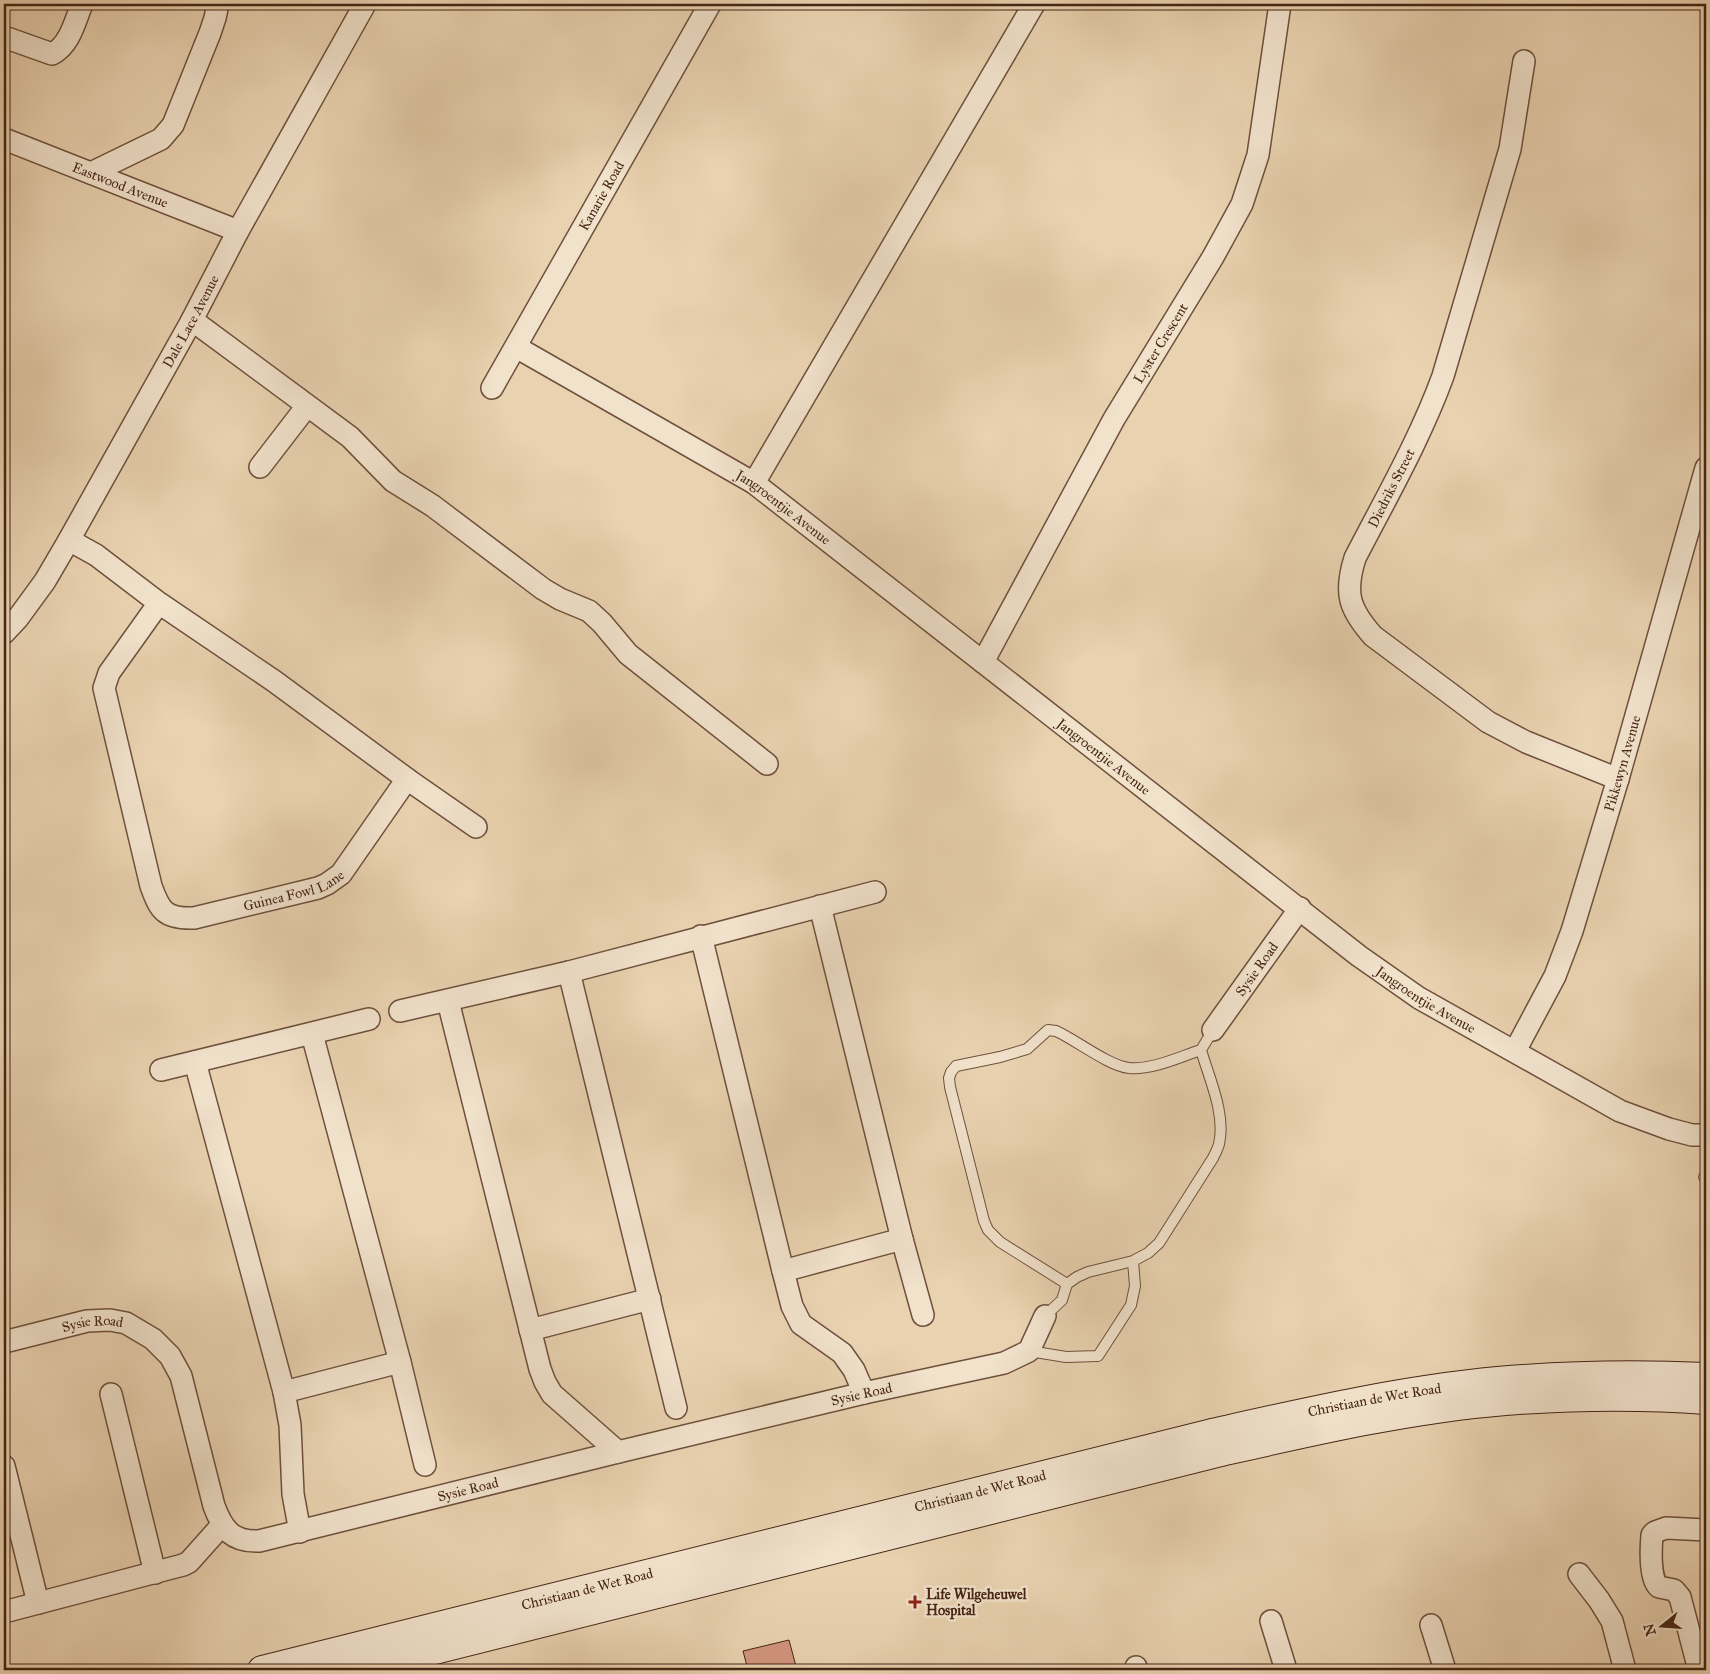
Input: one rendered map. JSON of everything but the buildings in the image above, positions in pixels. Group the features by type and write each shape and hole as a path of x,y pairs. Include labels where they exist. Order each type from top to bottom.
{"main road":[{"name":"Christiaan de Wet Road","path":"262,1670 1193,1438 1323,1408 1498,1381 1587,1376 1662,1375 1706,1377"},
{"name":"Christiaan de Wet Road","path":"355,1670 1221,1452 1330,1428 1418,1412 1504,1401 1599,1396 1706,1400"}],"street":[{"path":"4,37 52,54 60,50 65,43 82,4"},
{"path":"91,173 161,139 167,134 216,18 218,4"},
{"name":"Dale Lace Avenue","path":"4,632 18,618 45,581 69,540 192,320 238,231 366,4"},
{"name":"Kanarie Road","path":"492,388 710,4"},
{"path":"754,483 1034,4"},
{"name":"Lyster Crescent","path":"983,662 1114,419 1213,257 1242,204 1258,155 1280,4"},
{"name":"Diedriks Street","path":"1524,60 1510,149 1446,367 1432,406 1355,558 1350,575 1349,595 1360,620 1373,636 1488,722 1526,742 1618,779"},
{"name":"Eastwood Avenue","path":"4,139 238,231"},
{"path":"192,320 350,437 393,481 433,506 543,589 560,599 589,611 602,623 628,654 767,764"},
{"name":"Jangroentjie Avenue","path":"516,347 754,483 1360,956 1419,998 1620,1111 1669,1129 1692,1135 1706,1135"},
{"path":"260,466 307,406"},
{"name":"Pikkewyn Avenue","path":"1515,1051 1554,976 1572,931 1618,779 1706,468"},
{"path":"69,540 96,555 159,603 274,681 407,779 476,827"},
{"name":"Guinea Fowl Lane","path":"159,603 109,673 104,688 152,886 161,909 167,914 175,918 194,918 318,888 327,884 341,874 407,779"},
{"path":"400,1011 569,972 875,892"},
{"path":"820,906 902,1239 923,1315"},
{"name":"Sysie Road","path":"1213,1030 1300,908"},
{"path":"701,936 792,1306 801,1324 842,1353 854,1370 864,1393"},
{"path":"569,972 676,1408"},
{"path":"448,1000 544,1382 552,1394 618,1452"},
{"path":"161,1070 369,1019"},
{"path":"312,1034 400,1362 425,1465"},
{"path":"195,1062 284,1392 290,1425 293,1494 300,1532"},
{"path":"784,1271 902,1239"},
{"path":"530,1330 650,1299"},
{"path":"1029,1351 1045,1316"},
{"name":"Sysie Road","path":"4,1342 87,1320 100,1319 126,1323 153,1339 170,1356 181,1376 214,1506 222,1525 233,1536 248,1542 258,1542 300,1532 618,1452 864,1393 1004,1363 1029,1351"},
{"path":"284,1392 400,1362"},
{"path":"111,1394 156,1573"},
{"path":"4,1466 38,1603"},
{"path":"4,1612 176,1568 189,1562 222,1525"},
{"path":"1699,1670 1680,1597 1674,1590 1659,1587 1653,1579 1651,1543 1652,1535 1666,1528 1706,1530"},
{"path":"1579,1574 1612,1621 1625,1670"},
{"path":"1271,1620 1286,1670"},
{"path":"1431,1625 1445,1670"}],"lane":[{"path":"1067,1284 1000,1242 988,1230 984,1221 950,1087 949,1078 951,1072 956,1066 1027,1049 1048,1030 1056,1031 1108,1060 1129,1068 1153,1066 1201,1050 1213,1030"},
{"path":"1045,1316 1062,1300 1067,1284 1077,1277 1088,1272 1133,1261 1148,1253 1159,1243 1213,1158 1219,1144 1220,1124 1217,1105 1201,1050"},
{"path":"1029,1351 1066,1357 1098,1356 1131,1305 1135,1286 1133,1261"}],"place":[{"name":"Life Wilgeheuwel Hospital","path":"915,1602"}]}
